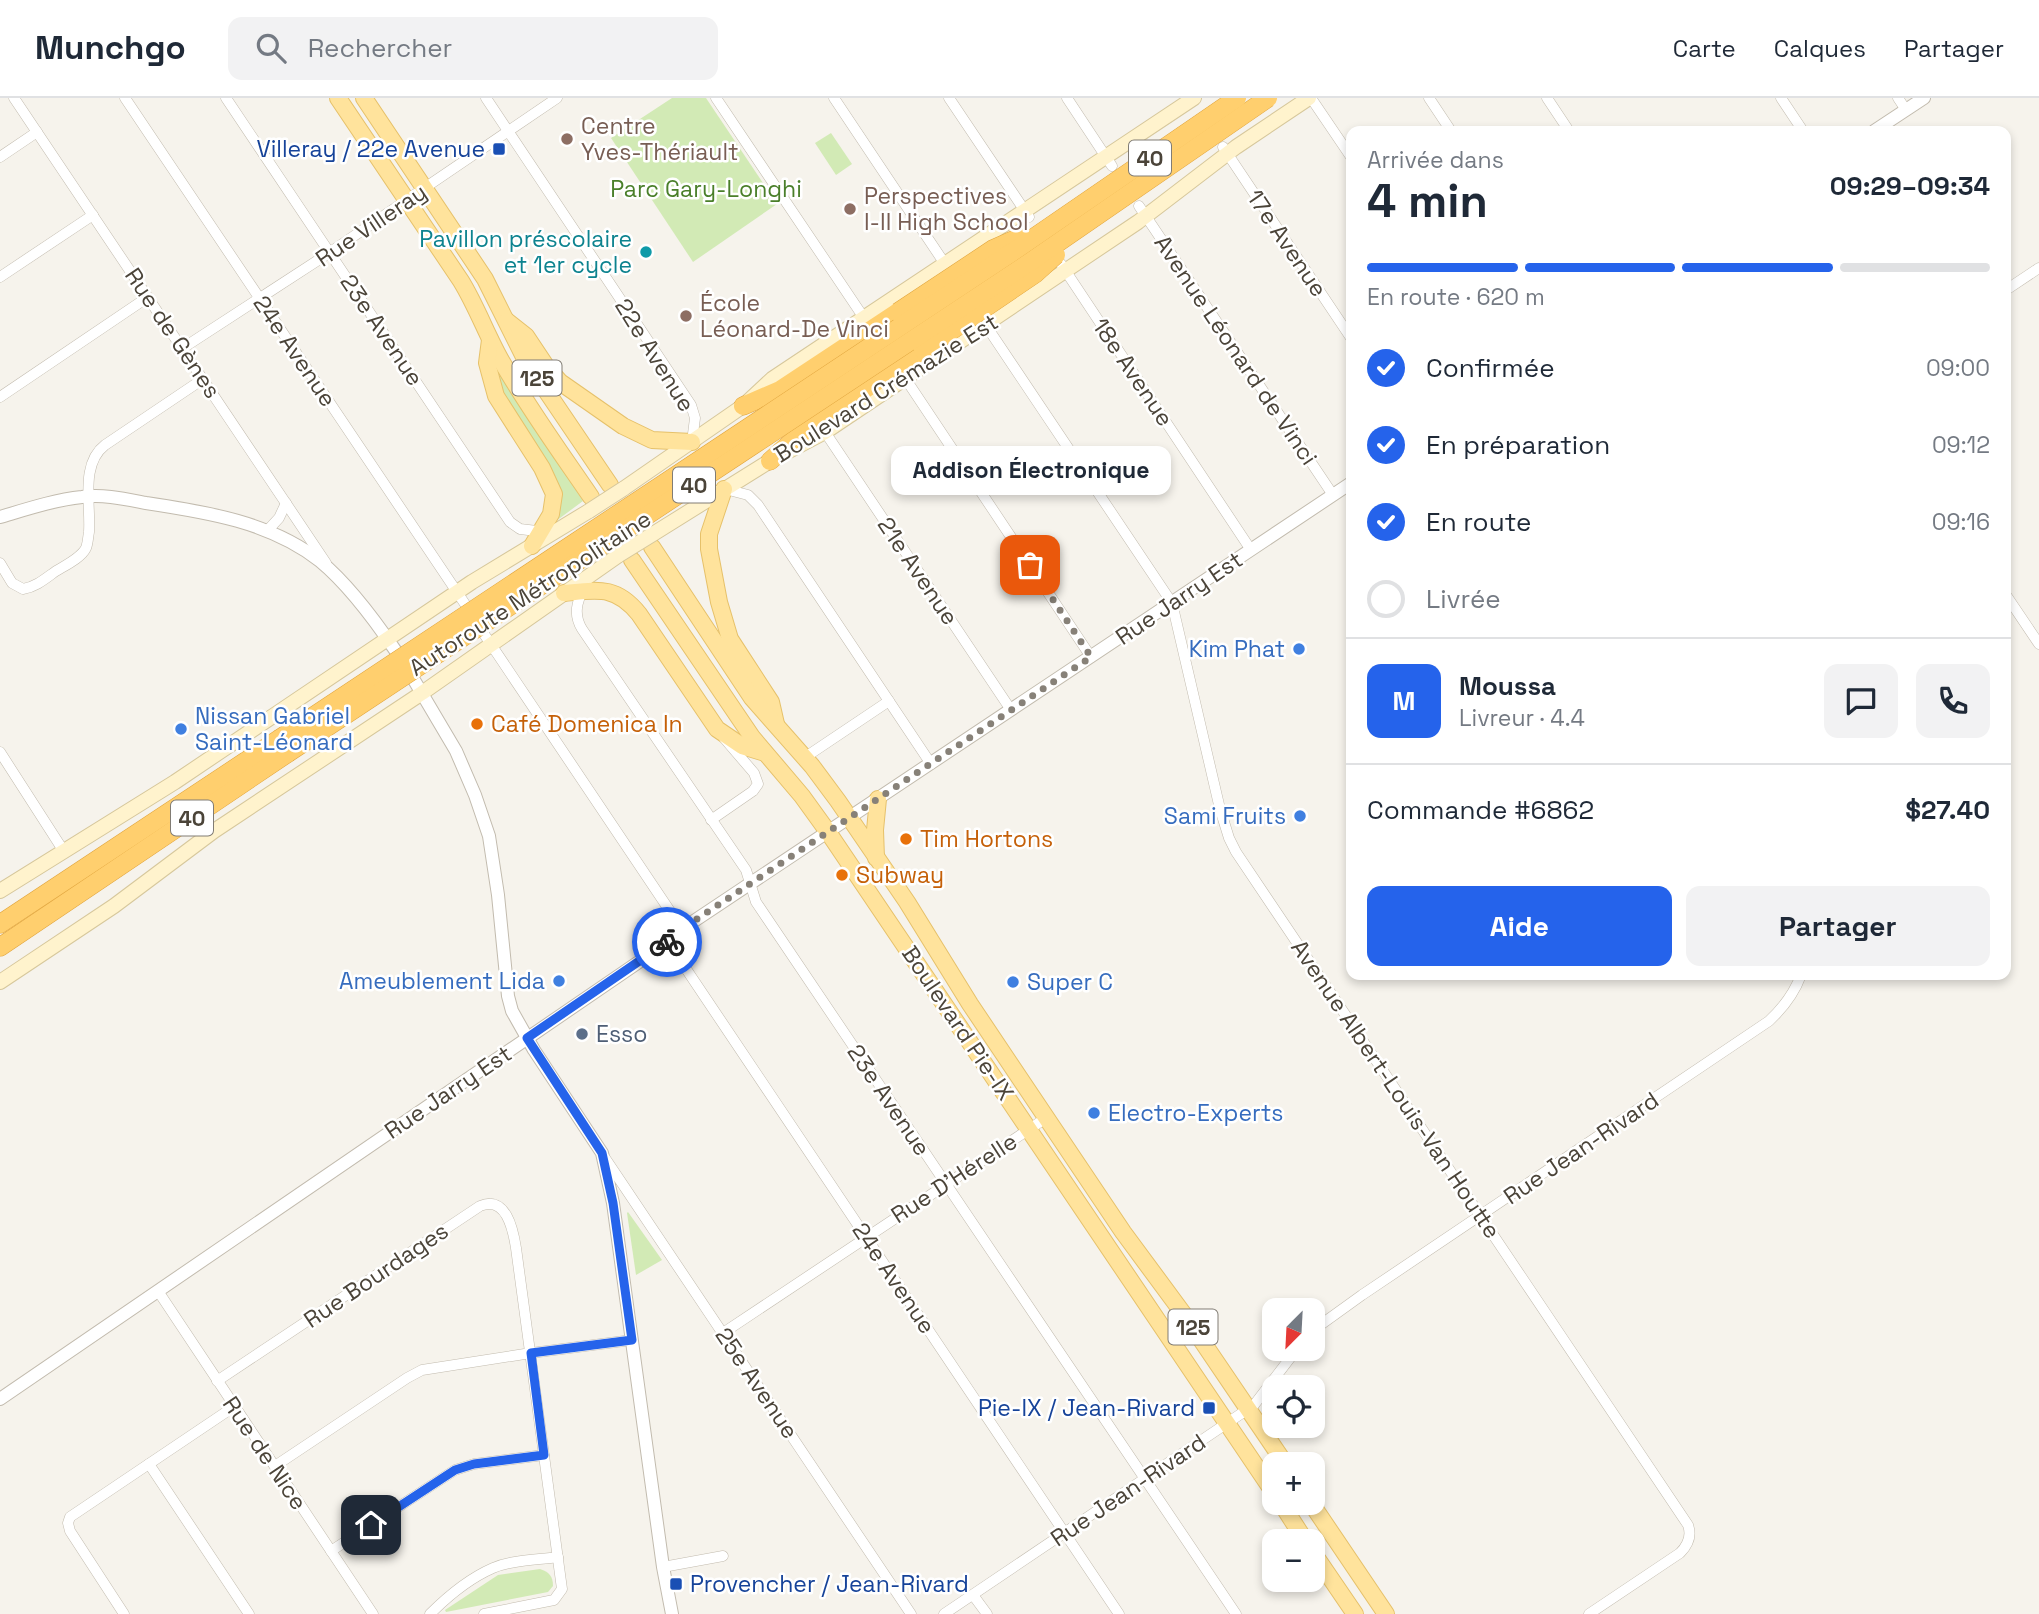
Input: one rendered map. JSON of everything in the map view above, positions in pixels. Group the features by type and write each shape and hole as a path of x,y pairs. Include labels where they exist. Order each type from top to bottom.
{"highway":[{"name":"Autoroute Métropolitaine","path":"0,947 283,746 1237,98"},
{"name":"Autoroute Métropolitaine","path":"0,924 283,746 1100,215 1268,98"},
{"path":"770,461 806,429 1035,274 1100,215"},
{"path":"743,406 780,390 993,248 1064,218"}],"main road":[{"name":"125","path":"338,98 469,294 508,372 590,504"},
{"name":"125","path":"364,98 490,288 526,361 616,487"},
{"name":"Boulevard Crémazie Est","path":"0,982 114,906 222,826 488,639 589,576 626,558 724,489 825,432 1063,267 1225,150 1310,98"},
{"path":"0,891 461,598 590,504 692,442 743,406 772,379 1109,162 1193,101"},
{"path":"505,320 526,336 560,382 631,431 658,441 692,442"},
{"path":"490,340 487,363 496,396 542,468 552,489 554,505 543,537"},
{"path":"724,489 713,516 708,541 719,602 730,639 771,702 777,726"},
{"name":"Boulevard Pie-IX","path":"652,540 739,680 831,791 1046,1118 1123,1232 1185,1315 1277,1452"},
{"name":"Boulevard Pie-IX","path":"626,558 725,699 828,832 1262,1475"},
{"path":"564,593 607,590 630,603 717,729 743,746 765,753"},
{"path":"876,858 878,799"},
{"path":"1319,1515 1386,1614"},
{"path":"1325,1570 1355,1614"}],"street":[{"name":"Rue de Gènes","path":"14,98 330,569"},
{"name":"24e Avenue","path":"125,98 461,598"},
{"name":"23e Avenue","path":"226,98 510,522 520,529 543,537"},
{"name":"22e Avenue","path":"486,98 691,405 695,418 692,442"},
{"name":"Rue Villeray","path":"183,348 557,98"},
{"path":"716,98 864,318"},
{"path":"834,98 947,267"},
{"path":"950,98 1027,214"},
{"path":"1067,98 1109,162"},
{"path":"1310,98 1346,150"},
{"path":"1429,98 1448,126"},
{"path":"1547,98 1566,126"},
{"path":"1781,98 1800,126"},
{"path":"1898,98 1906,110"},
{"path":"1882,126 1924,98"},
{"path":"0,158 37,132"},
{"name":"17e Avenue","path":"1225,150 1346,331"},
{"name":"Avenue Léonard de Vinci","path":"1142,211 1333,495"},
{"path":"0,277 93,215"},
{"name":"18e Avenue","path":"1063,267 1251,550"},
{"path":"2011,287 2039,268"},
{"path":"0,397 148,298"},
{"path":"983,321 1172,603"},
{"path":"905,378 1091,657"},
{"path":"0,564 12,583 23,589 37,584 82,554 88,543 90,471 95,453 203,379"},
{"name":"21e Avenue","path":"825,432 1011,710"},
{"name":"Rue Jarry Est","path":"0,1399 668,942 682,929 1346,486"},
{"path":"724,489 748,495 758,505 931,764"},
{"path":"0,517 57,501 89,496 218,515 267,531 297,545 330,569 391,644"},
{"path":"267,531 279,517 286,502"},
{"name":"23e Avenue","path":"589,576 576,611 579,624 746,870 756,902 1236,1614"},
{"name":"Avenue Albert-Louis-Van Houtte","path":"1172,603 1220,810 1233,845 1686,1522 1690,1532 1688,1543 1678,1555 1589,1614"},
{"path":"2011,603 2039,645"},
{"path":"488,639 682,929"},
{"path":"418,687 456,751 489,836 512,1011 602,1153 613,1203 663,1567 672,1614"},
{"path":"804,758 889,701"},
{"path":"711,820 752,792 758,784 754,773 717,729"},
{"path":"0,752 63,850"},
{"name":"24e Avenue","path":"668,942 1119,1614"},
{"name":"Rue Jean-Rivard","path":"1325,1322 1769,1021 1791,997 1799,980"},
{"name":"Rue D'Hérelle","path":"723,1333 1046,1118"},
{"name":"25e Avenue","path":"602,1153 911,1614"},
{"name":"Rue Bourdages","path":"217,1381 486,1203 502,1208 510,1222 531,1353"},
{"name":"Rue de Nice","path":"158,1291 373,1614"},
{"path":"275,1466 422,1370 632,1340"},
{"path":"484,1614 545,1603 554,1600 562,1590 531,1353"},
{"name":"Rue Jean-Rivard","path":"944,1614 1248,1409 1259,1400 1287,1362"},
{"path":"124,1614 69,1531 70,1517 234,1406"},
{"path":"331,1551 455,1470 474,1464 544,1455"},
{"path":"149,1464 249,1614"},
{"path":"663,1567 723,1556"},
{"path":"430,1614 444,1601 493,1569 558,1557"},
{"path":"974,1595 987,1614"}],"green space":[{"name":"Parc Gary-Longhi","path":"672,98 706,98 777,204 693,262 611,138"},
{"path":"831,133 852,164 836,175 815,143"},
{"path":"495,365 583,501 556,521 557,513 505,402"},
{"path":"627,1213 662,1260 636,1275"},
{"path":"540,1569 551,1577 553,1586 548,1592 446,1612 445,1610 498,1575"}],"way so far":[{"path":"667,942 682,929 1091,657 1030,565"}],"place":[{"name":"Centre Yves-Thériault","path":"567,139"},
{"name":"Villeray / 22e Avenue","path":"499,149"},
{"name":"Perspectives I-II High School","path":"850,209"},
{"name":"Pavillon préscolaire et 1er cycle","path":"646,252"},
{"name":"École Léonard-De Vinci","path":"686,316"},
{"name":"Addison Électronique","path":"1030,565"},
{"name":"Kim Phat","path":"1299,649"},
{"name":"Café Domenica In","path":"477,724"},
{"name":"Nissan Gabriel Saint-Léonard","path":"181,729"},
{"name":"Sami Fruits","path":"1300,816"},
{"name":"Tim Hortons","path":"906,839"},
{"name":"Subway","path":"842,875"},
{"name":"Ameublement Lida","path":"559,981"},
{"name":"Super C","path":"1013,982"},
{"name":"Esso","path":"582,1034"},
{"name":"Electro-Experts","path":"1094,1113"},
{"name":"Pie-IX / Jean-Rivard","path":"1209,1408"},
{"name":"Provencher / Jean-Rivard","path":"676,1584"}],"route":[{"path":"371,1525 455,1470 474,1464 544,1455 531,1353 632,1340 613,1203 602,1153 527,1038 667,942"}]}
